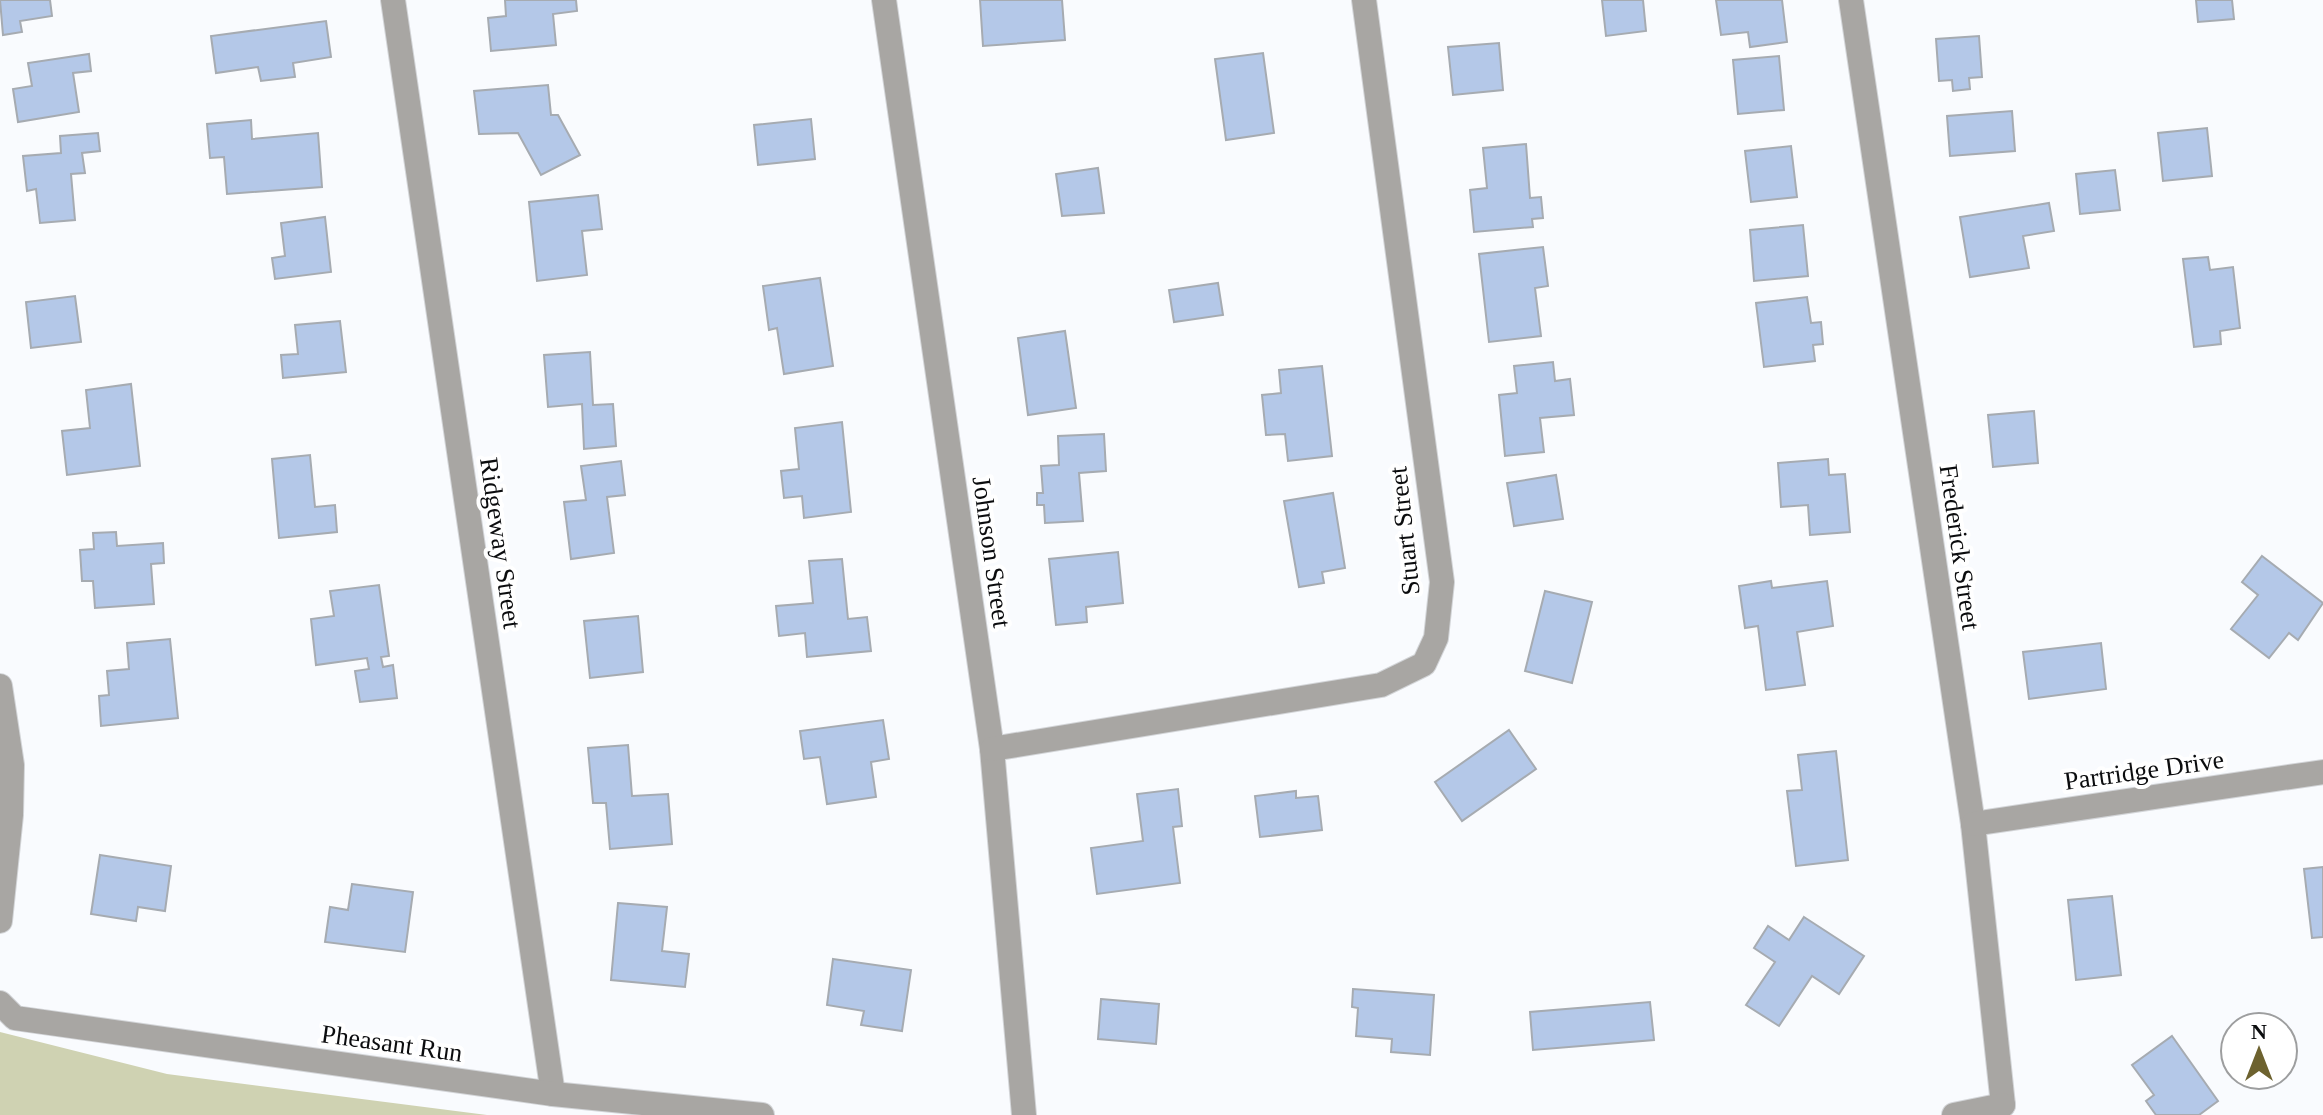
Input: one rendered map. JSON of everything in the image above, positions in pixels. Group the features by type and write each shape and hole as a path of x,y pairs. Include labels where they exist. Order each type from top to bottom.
{"street":[{"name":"Ridgeway Street","path":"393,0 553,1094"},
{"name":"Johnson Street","path":"884,0 992,749 1024,1115"},
{"name":"Stuart Street","path":"992,749 1381,685 1424,664 1436,638 1442,582 1364,0"},
{"name":"Frederick Street","path":"1851,0 1973,824 2008,1110"},
{"path":"0,686 12,765 11,815 0,921"},
{"name":"Partridge Drive","path":"1973,824 2323,772"},
{"name":"Pheasant Run","path":"8,1011 553,1094 762,1115"},
{"path":"1954,1115 2008,1110"}],"green space":[{"path":"0,1032 167,1074 487,1115 0,1115"}],"building":[{"path":"0,0 50,0 52,16 20,21 22,32 3,35"},
{"path":"505,0 576,0 577,11 553,14 556,45 491,51 488,18 506,16"},
{"path":"980,0 1062,0 1065,40 983,46"},
{"path":"1602,0 1643,0 1646,31 1606,36"},
{"path":"1716,0 1782,0 1787,42 1750,47 1748,32 1721,35"},
{"path":"2196,0 2232,0 2234,19 2198,22"},
{"path":"326,21 331,57 293,63 295,77 261,81 258,67 216,73 211,36"},
{"path":"1979,36 1982,77 1969,78 1970,89 1953,91 1952,80 1939,81 1936,39"},
{"path":"1499,43 1503,90 1453,95 1448,47"},
{"path":"1263,53 1274,133 1226,140 1215,59"},
{"path":"89,54 91,71 73,73 79,112 18,122 13,89 32,86 28,63"},
{"path":"1779,56 1784,110 1738,114 1733,60"},
{"path":"548,85 551,115 558,115 580,155 541,175 518,133 479,134 474,91"},
{"path":"2012,111 2015,151 1950,156 1947,116"},
{"path":"811,119 815,159 758,165 754,125"},
{"path":"251,120 252,139 318,133 322,187 227,194 224,157 210,158 207,124"},
{"path":"2207,128 2212,176 2163,181 2158,133"},
{"path":"98,133 100,151 82,153 85,173 71,174 75,220 40,223 36,189 27,191 23,156 61,153 60,136"},
{"path":"1526,144 1530,198 1541,197 1543,218 1532,219 1533,227 1474,232 1470,190 1487,188 1483,148"},
{"path":"1791,146 1797,197 1751,202 1745,151"},
{"path":"1098,168 1104,213 1062,216 1056,174"},
{"path":"2115,170 2120,210 2080,214 2076,174"},
{"path":"598,195 602,229 582,231 587,275 537,281 529,202"},
{"path":"2049,203 2054,231 2023,236 2029,268 1970,277 1960,217"},
{"path":"325,217 331,272 275,279 272,258 285,256 281,223"},
{"path":"1803,225 1808,276 1754,281 1750,230"},
{"path":"1543,247 1548,286 1535,288 1541,336 1489,342 1479,254"},
{"path":"2208,257 2210,270 2233,267 2240,328 2220,331 2221,344 2194,347 2183,259"},
{"path":"820,278 833,366 784,374 777,328 769,330 763,286"},
{"path":"1218,283 1223,315 1174,322 1169,290"},
{"path":"75,296 81,342 31,348 26,302"},
{"path":"1807,297 1811,323 1821,322 1823,344 1813,345 1815,361 1764,367 1756,303"},
{"path":"340,321 346,372 283,378 281,355 298,354 295,325"},
{"path":"1065,331 1076,408 1028,415 1018,338"},
{"path":"590,352 593,405 613,404 616,446 584,449 582,404 548,407 544,355"},
{"path":"1553,362 1555,381 1570,379 1574,415 1540,418 1544,452 1505,456 1499,395 1517,393 1514,366"},
{"path":"1322,366 1332,456 1288,461 1285,434 1266,435 1262,395 1281,393 1279,370"},
{"path":"131,384 140,466 67,475 62,431 90,428 86,390"},
{"path":"2034,411 2038,463 1993,467 1988,415"},
{"path":"842,422 851,512 804,518 802,496 784,498 781,471 799,469 795,428"},
{"path":"1104,434 1106,471 1079,473 1083,521 1045,523 1044,505 1037,505 1037,493 1043,493 1041,466 1059,465 1058,436"},
{"path":"310,455 315,507 335,505 337,532 279,538 272,459"},
{"path":"1828,459 1829,475 1845,474 1850,532 1810,535 1808,505 1781,507 1778,463"},
{"path":"621,461 625,495 607,497 614,553 571,559 564,502 586,500 581,466"},
{"path":"1556,475 1563,519 1514,526 1507,483"},
{"path":"1333,493 1345,568 1322,572 1324,583 1299,587 1284,501"},
{"path":"116,532 117,546 163,543 164,563 151,564 154,604 95,608 93,581 82,581 80,550 94,549 93,533"},
{"path":"1118,552 1123,603 1086,607 1087,622 1056,625 1049,559"},
{"path":"2262,556 2323,603 2298,640 2289,633 2269,658 2231,629 2258,595 2242,582"},
{"path":"842,559 848,619 867,617 871,651 807,657 805,633 779,636 776,606 813,603 809,561"},
{"path":"1771,581 1772,588 1827,581 1833,626 1797,632 1805,685 1766,690 1758,626 1745,628 1739,586"},
{"path":"379,585 389,656 381,657 383,667 393,665 397,698 360,702 355,671 369,669 367,658 316,665 311,619 334,616 330,591"},
{"path":"1545,591 1592,602 1572,683 1525,671"},
{"path":"638,616 643,672 590,678 584,621"},
{"path":"170,639 178,718 101,726 99,696 109,695 107,671 129,669 127,643"},
{"path":"2101,643 2106,689 2029,699 2023,652"},
{"path":"883,720 889,759 871,762 876,797 827,804 820,757 804,759 800,731"},
{"path":"1509,730 1536,769 1462,821 1435,782"},
{"path":"628,745 632,796 668,794 672,844 610,849 606,803 593,803 588,748"},
{"path":"1836,751 1848,860 1796,866 1787,791 1802,790 1798,755"},
{"path":"1178,789 1182,826 1173,827 1180,883 1097,894 1091,848 1143,841 1137,794"},
{"path":"1296,791 1296,798 1318,796 1322,830 1260,837 1255,796"},
{"path":"100,855 171,866 165,911 138,907 136,921 91,914"},
{"path":"2323,867 2323,937 2312,938 2304,869"},
{"path":"352,884 413,892 405,952 325,942 330,907 348,910"},
{"path":"2112,896 2121,975 2076,980 2068,900"},
{"path":"618,903 667,907 662,951 689,954 685,987 611,980"},
{"path":"1804,917 1864,956 1839,994 1812,976 1779,1026 1746,1005 1775,962 1754,948 1768,926 1789,940"},
{"path":"833,959 911,970 902,1031 861,1025 864,1011 827,1005"},
{"path":"1353,989 1434,995 1430,1055 1391,1052 1392,1039 1356,1036 1358,1008 1352,1007"},
{"path":"1101,999 1159,1004 1156,1044 1098,1039"},
{"path":"1650,1002 1654,1040 1533,1050 1530,1012"},
{"path":"2172,1036 2218,1101 2199,1115 2156,1115 2146,1101 2154,1095 2132,1065"}]}
